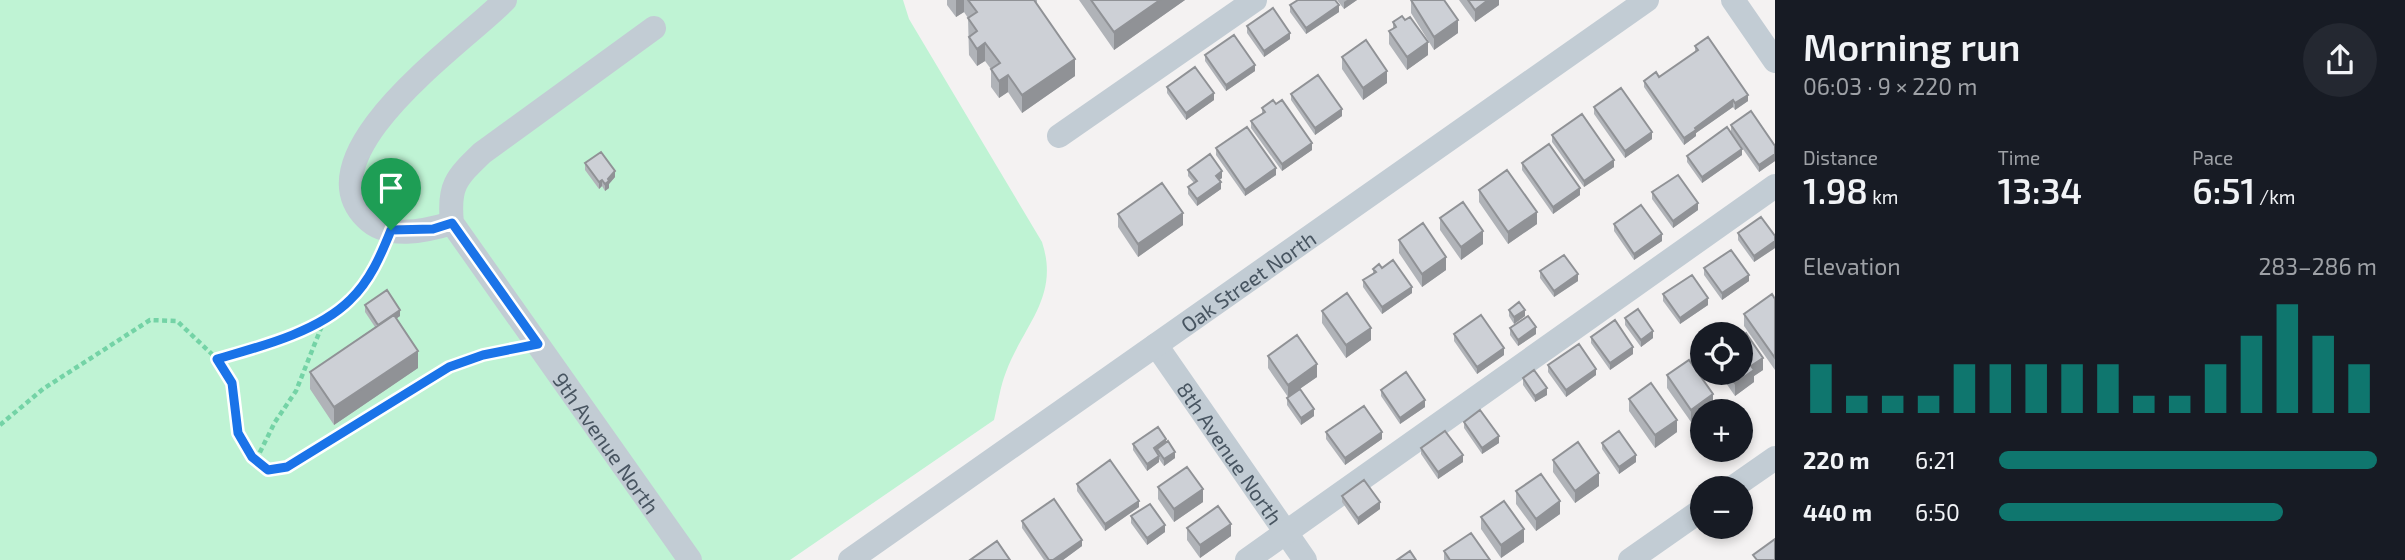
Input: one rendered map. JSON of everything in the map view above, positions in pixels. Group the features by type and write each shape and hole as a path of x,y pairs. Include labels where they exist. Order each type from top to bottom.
{"street":[{"path":"505,0 416,80 374,126 356,157 350,180 355,200 365,218 383,229 433,229 452,223 449,197 458,175 482,153 654,28"},
{"path":"1059,136 1255,0"},
{"name":"Oak Street North","path":"850,560 1647,0"},
{"path":"1733,0 1775,61"},
{"path":"1247,560 1775,186"},
{"name":"9th Avenue North","path":"452,223 690,560"},
{"name":"8th Avenue North","path":"1156,345 1305,560"},
{"path":"1749,476 1775,458"},
{"path":"1630,560 1690,518"}],"path":[{"path":"217,359 269,345 326,318 350,300 377,264 391,230"},
{"path":"256,460 275,422 296,391 326,318"},
{"path":"0,425 43,389 150,320 177,321 217,359 232,383 238,433 256,460 268,470 287,467 449,367 483,355 538,344"}],"green space":[{"path":"0,0 903,0 909,19 1042,242 1046,261 1043,295 1006,372 994,420 790,560 0,560"}],"building":[{"path":"968,0 1034,0 1075,59 1022,95 1008,75 999,81 991,69 1000,63 985,43 977,49 969,37 977,31 968,18 977,12"},
{"path":"1091,0 1160,0 1114,32"},
{"path":"1298,0 1335,0 1339,5 1306,28 1290,5"},
{"path":"1411,0 1444,0 1458,20 1434,37"},
{"path":"1468,0 1488,0 1475,10"},
{"path":"1273,8 1290,33 1264,51 1247,26"},
{"path":"1402,16 1405,20 1410,17 1428,42 1407,57 1389,31 1396,27 1393,22"},
{"path":"1234,35 1255,65 1226,85 1205,55"},
{"path":"1708,37 1748,95 1735,103 1733,100 1684,138 1644,81 1656,72 1659,77 1698,50 1695,46"},
{"path":"1366,40 1387,71 1363,88 1342,57"},
{"path":"1195,67 1214,93 1186,113 1167,87"},
{"path":"1318,75 1342,109 1315,128 1291,94"},
{"path":"1621,88 1652,132 1625,151 1594,107"},
{"path":"1273,100 1276,104 1282,100 1312,143 1282,164 1251,121 1265,112 1262,108"},
{"path":"1751,111 1775,146 1775,154 1759,165 1731,125"},
{"path":"1582,114 1614,160 1584,181 1552,135"},
{"path":"1247,127 1276,168 1245,190 1216,148"},
{"path":"1727,127 1742,149 1702,177 1687,156"},
{"path":"1549,144 1580,188 1553,207 1522,163"},
{"path":"601,152 615,171 605,184 602,180 599,182 585,163"},
{"path":"1210,154 1222,171 1216,176 1221,182 1197,199 1188,187 1197,181 1188,170"},
{"path":"1507,170 1537,212 1508,232 1479,190"},
{"path":"1678,175 1698,203 1673,221 1652,192"},
{"path":"1162,183 1183,213 1138,244 1118,214"},
{"path":"1463,202 1483,231 1461,247 1440,218"},
{"path":"1641,205 1662,234 1634,254 1614,224"},
{"path":"1761,217 1775,236 1775,241 1754,256 1738,233"},
{"path":"1423,223 1446,257 1422,274 1399,240"},
{"path":"1731,250 1749,275 1722,293 1704,268"},
{"path":"1564,255 1578,274 1554,291 1540,271"},
{"path":"1393,260 1412,287 1382,307 1363,280 1376,272 1373,269 1379,264 1382,268"},
{"path":"1692,275 1708,298 1680,318 1663,294"},
{"path":"387,290 400,310 378,325 365,305"},
{"path":"1347,293 1371,328 1346,345 1322,311"},
{"path":"1772,294 1775,299 1775,358 1753,327 1753,322 1750,322 1744,314"},
{"path":"1519,302 1525,310 1514,317 1509,310"},
{"path":"1638,309 1653,331 1641,340 1625,318"},
{"path":"394,315 418,351 334,407 310,372"},
{"path":"1481,315 1504,348 1477,367 1454,334"},
{"path":"1528,316 1536,327 1518,340 1510,328"},
{"path":"1615,320 1633,347 1610,363 1591,337"},
{"path":"1297,335 1317,364 1288,385 1268,356"},
{"path":"1753,343 1763,358 1753,365"},
{"path":"1579,344 1596,369 1566,390 1548,365"},
{"path":"1689,360 1690,385 1707,385 1713,394 1706,399 1690,399 1690,409 1667,375"},
{"path":"1534,370 1547,388 1535,396 1523,378"},
{"path":"1406,372 1425,400 1400,418 1381,390"},
{"path":"1651,383 1677,420 1655,435 1629,399"},
{"path":"1300,389 1314,409 1301,418 1287,398"},
{"path":"1364,406 1382,432 1345,458 1326,432"},
{"path":"1480,410 1499,436 1482,448 1464,422"},
{"path":"1158,427 1166,439 1154,448 1159,456 1147,464 1133,444"},
{"path":"1445,431 1463,455 1438,472 1421,448"},
{"path":"1619,431 1636,455 1619,467 1602,443"},
{"path":"1168,441 1175,452 1164,459 1157,449"},
{"path":"1578,442 1599,473 1575,491 1553,460"},
{"path":"1110,460 1139,501 1105,524 1077,484"},
{"path":"1187,467 1203,489 1174,509 1158,487"},
{"path":"1541,474 1560,501 1536,519 1516,491"},
{"path":"1364,480 1380,502 1358,518 1342,496"},
{"path":"1054,499 1082,540 1049,560 1022,521"},
{"path":"1504,501 1524,529 1501,545 1481,517"},
{"path":"1150,504 1165,525 1147,538 1131,516"},
{"path":"1218,506 1231,524 1200,545 1187,528"},
{"path":"1471,533 1490,560 1450,560 1444,551"},
{"path":"1775,539 1775,560 1757,560 1753,555"},
{"path":"997,541 1010,560 970,560"},
{"path":"1410,551 1416,560 1397,560"}],"route":[{"path":"452,223 538,344 483,355 449,367 287,467 268,470 252,457 238,433 232,383 217,359 269,345 326,318 350,300 377,264 391,230 433,229 452,223"}]}
